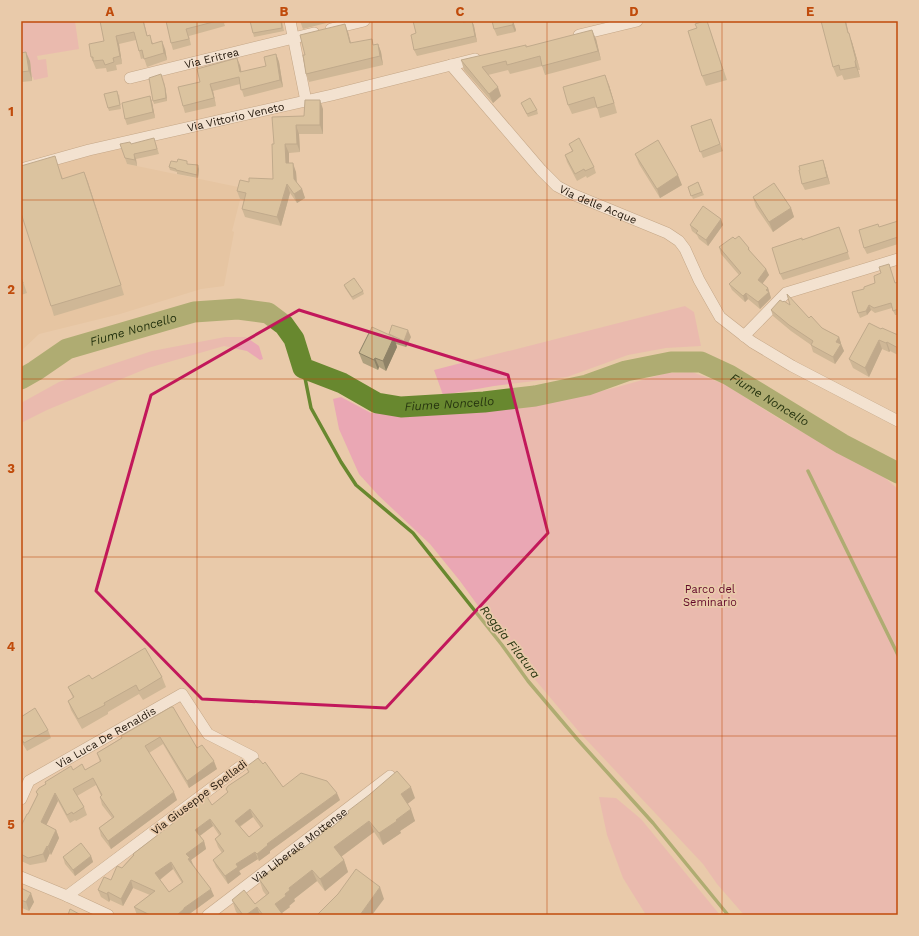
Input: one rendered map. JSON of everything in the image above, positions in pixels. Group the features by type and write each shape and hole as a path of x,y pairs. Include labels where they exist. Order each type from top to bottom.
{"street":[{"path":"290,21 306,101"},
{"name":"Via Eritrea","path":"130,78 364,21"},
{"path":"567,38 637,21"},
{"name":"Via Vittorio Veneto","path":"21,169 89,150 306,101 489,56"},
{"name":"Via delle Acque","path":"451,65 541,170 558,186 572,194 668,233 679,242 685,249 699,280 720,317 752,342 792,366 898,421"},
{"path":"744,336 786,293 898,259"},
{"name":"Via Luca De Renaldis","path":"21,799 25,778 182,694"},
{"name":"Via Giuseppe Spelladi","path":"67,896 252,757 208,734 182,694"},
{"name":"Via Liberale Mottense","path":"208,915 390,776"},
{"path":"21,877 108,915"}],"highlighted area":[{"path":"299,310 508,375 548,533 386,708 202,699 96,591 151,395"}],"shaded area":[{"path":"122,149 127,164 243,188 232,231 234,232 224,286 201,289 120,314 39,334 21,351 21,174 88,155"}],"green space":[{"path":"21,21 75,21 79,49 37,56 38,60 46,59 48,77 34,80 32,77 29,58 24,58 21,54"},
{"path":"685,306 694,312 701,346 666,348 628,355 567,377 494,386 443,395 434,370"},
{"path":"225,337 246,337 259,346 263,359 260,360 247,351 224,346 148,368 47,410 21,423 21,403 59,382 152,351"},
{"name":"Parco del Seminario","path":"692,372 724,384 786,423 885,478 898,489 898,915 744,915 717,884 703,864 580,733 532,676 512,643 500,636 460,581 430,544 378,495 359,474 339,429 333,399 341,397 371,413 448,414 571,398 667,373"},
{"path":"599,797 616,798 641,819 720,915 646,915 623,878 607,835"}],"building":[{"path":"100,21 143,21 147,36 150,35 152,44 162,41 164,53 144,59 142,50 139,51 134,32 116,36 120,56 113,58 114,62 105,65 103,60 93,61 89,44 104,41"},
{"path":"166,21 217,21 186,29 189,39 171,43"},
{"path":"250,21 281,21 282,28 253,33"},
{"path":"413,21 472,21 475,36 414,50 411,35 416,33"},
{"path":"492,21 513,21 513,24 494,29"},
{"path":"707,21 723,70 702,76 688,31 697,28 695,24"},
{"path":"821,21 845,21 856,60 856,67 840,70 839,65 833,67"},
{"path":"345,24 350,43 372,39 373,45 378,44 380,56 306,74 303,55 305,55 300,35"},
{"path":"592,30 598,51 542,66 540,56 507,65 506,61 482,67 498,87 489,94 461,60 526,45 526,47"},
{"path":"26,52 29,71 21,72 21,53"},
{"path":"276,54 280,80 241,90 239,77 210,84 214,98 183,106 178,87 200,82 197,69 237,58 240,72 266,66 264,57"},
{"path":"161,74 166,98 153,101 149,78"},
{"path":"605,75 614,103 597,108 594,97 568,105 563,87"},
{"path":"117,91 120,105 108,108 104,94"},
{"path":"150,96 153,112 125,119 122,103"},
{"path":"530,98 537,110 527,114 521,103"},
{"path":"305,100 320,100 320,125 296,125 297,144 285,144 286,163 293,163 294,179 302,189 294,194 287,184 277,217 242,209 246,193 237,191 240,180 249,182 249,178 273,179 272,144 274,144 272,117 304,116"},
{"path":"711,119 720,144 700,152 691,126"},
{"path":"154,138 157,149 134,154 135,160 125,158 120,144 130,142 131,144"},
{"path":"579,138 594,167 585,171 584,169 575,174 565,155 573,151 569,144"},
{"path":"658,140 678,175 657,189 635,154"},
{"path":"55,156 62,179 84,172 121,285 51,306 21,213 21,166"},
{"path":"178,159 187,161 187,164 198,165 197,175 169,167 171,161 177,162"},
{"path":"823,160 827,177 802,184 799,166"},
{"path":"698,182 702,192 691,196 688,187"},
{"path":"774,183 791,208 769,222 753,197"},
{"path":"703,206 721,219 706,240 696,233 698,231 690,225"},
{"path":"898,221 898,237 864,248 859,230 878,224 879,227"},
{"path":"839,227 848,252 780,274 772,248 802,238 802,240"},
{"path":"739,236 749,248 748,249 766,269 758,280 768,288 766,290 769,292 758,302 746,293 743,296 729,284 741,273 719,247 733,237 735,239"},
{"path":"889,264 895,283 898,282 898,309 893,311 891,303 874,308 869,305 866,311 858,313 852,292 864,289 864,287 875,283 874,276 881,273 879,267"},
{"path":"354,278 363,291 352,297 344,285"},
{"path":"787,294 809,318 811,316 822,328 839,337 836,342 841,344 833,357 811,345 813,341 789,325 771,310 780,300 790,305"},
{"path":"869,323 898,335 898,348 887,342 886,343 879,340 865,368 849,359"},
{"path":"392,325 408,330 404,341 389,334"},
{"path":"372,327 394,337 383,361 375,358 374,360 359,353"},
{"path":"145,648 162,677 139,691 136,685 104,703 105,705 78,719 68,701 74,697 68,687 89,675 92,679"},
{"path":"173,707 197,748 202,745 214,761 187,781 160,737 145,746 174,792 108,841 99,828 114,817 100,797 102,795 93,778 73,789 84,807 73,814 72,812 67,815 55,793 41,822 56,830 48,847 47,846 43,854 28,858 21,854 21,826 38,794 36,792 39,788 46,784 45,782 71,766 73,770 82,764 85,770 101,761 97,753 122,738 121,736"},
{"path":"35,708 48,730 24,743 21,738 21,717"},
{"path":"258,758 263,764 265,762 283,787 301,773 327,781 337,793 267,844 268,845 257,854 255,852 236,864 238,867 225,876 213,860 224,851 215,839 221,834 210,819 195,830 204,841 186,854 190,858 188,859 211,889 184,908 177,915 150,915 134,907 155,891 131,880 121,899 108,892 107,894 98,890 104,877 111,880 117,866 122,868 134,855 133,854 207,797 212,805 228,792 226,789 228,786 249,772 246,767","holes":["250,809 263,826 249,837 235,821","171,862 183,882 169,892 155,873"]},
{"path":"397,771 411,787 401,794 411,809 379,833 369,821 334,847 344,860 320,879 312,870 289,888 290,890 285,894 286,896 275,904 283,915 263,915 257,907 246,915 243,915 232,900 244,890 255,904 269,893 259,879 299,848 301,850 323,833 321,832 329,825 331,828 349,813 348,811"},
{"path":"81,843 91,856 73,870 63,857"},
{"path":"356,869 380,887 360,915 317,915 338,894"},
{"path":"21,888 31,893 26,902 21,900"},
{"path":"70,909 81,915 68,915"}],"waterway":[{"name":"Fiume Noncello","path":"21,379 67,349 194,312 238,309 268,313 284,325 294,339 303,368 342,383 377,403 401,407 484,402 535,396 587,385 626,371 671,362 701,362 729,375 842,444 898,473"},
{"name":"Roggia Filatura","path":"303,368 311,408 341,462 356,485 413,533 502,645 528,681 578,740 653,823 728,915"},
{"path":"808,471 898,655"}]}
